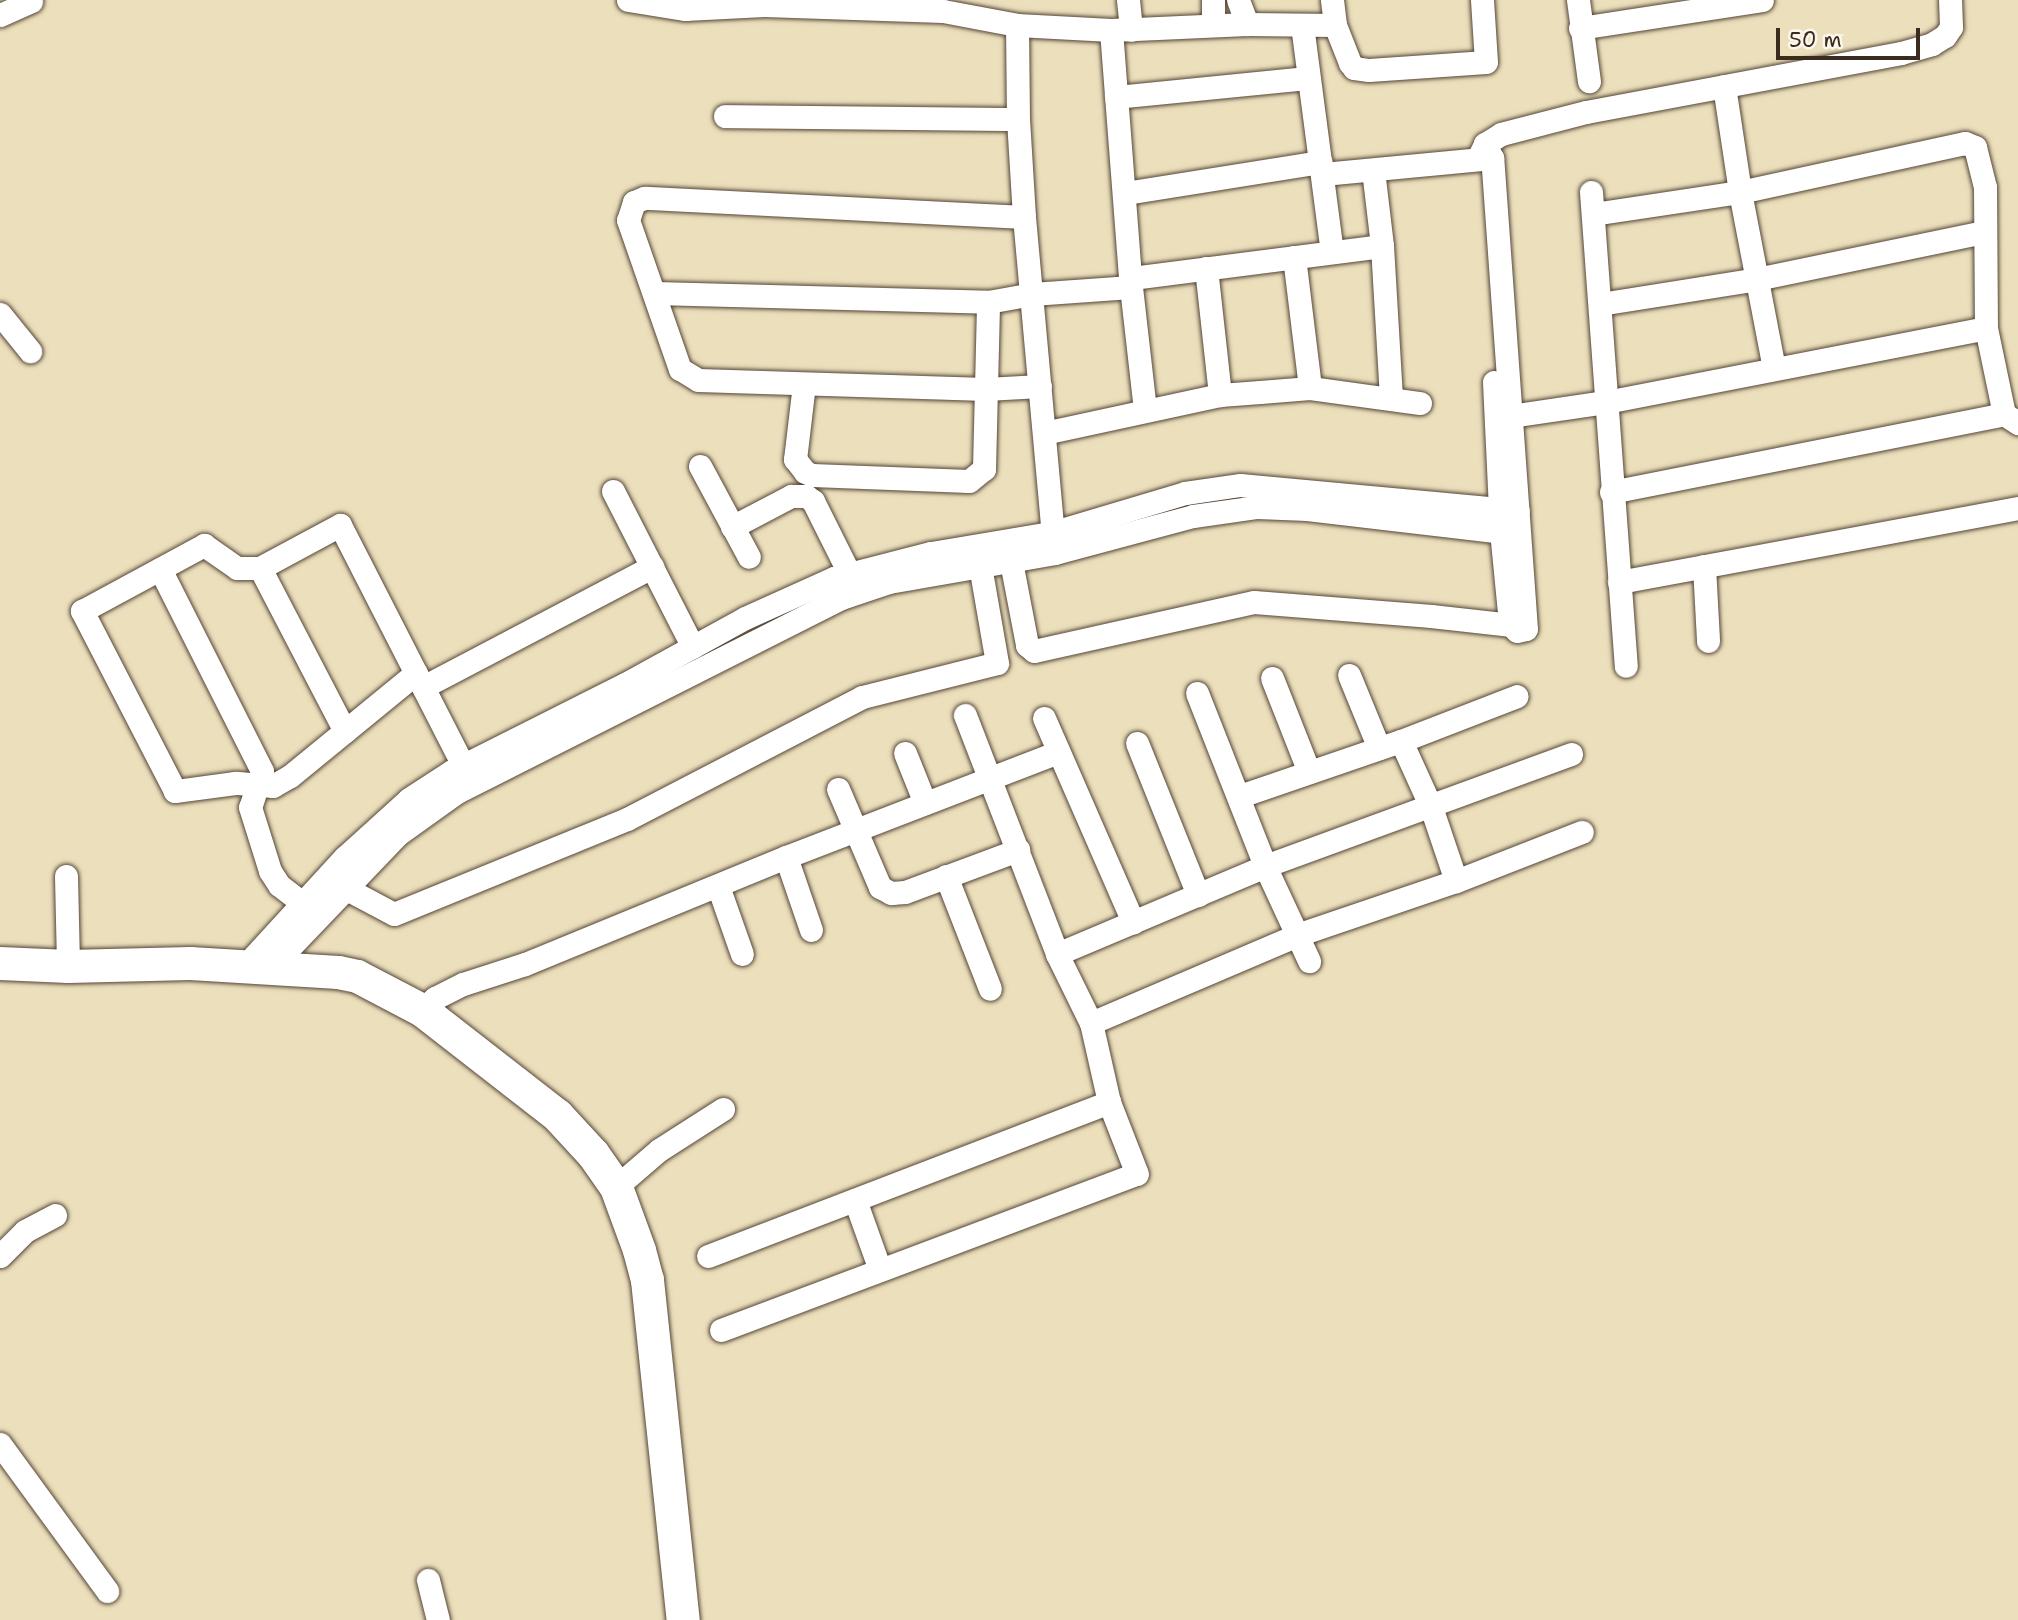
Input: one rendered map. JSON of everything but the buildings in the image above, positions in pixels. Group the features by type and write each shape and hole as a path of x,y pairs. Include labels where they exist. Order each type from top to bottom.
{"street":[{"path":"628,0 685,4 763,2 943,6 1017,25 1121,30 1247,24 1335,25"},
{"path":"1128,0 1121,30 1116,97 1131,282 1145,410"},
{"path":"1213,0 1213,25"},
{"path":"1238,0 1247,24"},
{"path":"1332,0 1335,25 1350,63 1360,70 1486,62 1482,0"},
{"path":"1578,0 1589,81"},
{"path":"1580,28 1762,0"},
{"path":"1125,193 1322,168 1373,170 1485,153 1501,134 1586,112 1901,53 1932,44 1945,36 1951,27 1950,0"},
{"path":"0,15 31,1"},
{"path":"1302,24 1332,252"},
{"path":"1017,25 1018,119 1024,217 1053,543"},
{"path":"1116,97 1308,78"},
{"path":"1724,86 1740,192 1774,368"},
{"path":"724,116 1018,119"},
{"path":"1611,492 2011,418 1986,328 1984,187 1980,159 1975,147 1965,143 1740,192 1592,203 1611,492 1626,666"},
{"path":"1009,551 1027,645 1034,651 1254,602 1511,625 1517,631 1525,629 1510,522 1485,153"},
{"path":"1373,170 1382,246 1391,399"},
{"path":"1024,217 644,198 634,202 628,220 680,369 688,376 698,380 804,384 986,389 1040,386"},
{"path":"1600,304 1757,279 1983,232"},
{"path":"655,293 988,302 1131,282 1206,268 1382,246"},
{"path":"1294,257 1310,388"},
{"path":"1206,268 1220,395"},
{"path":"804,384 795,459 805,472 812,475 969,481 984,469 988,302"},
{"path":"0,314 30,351"},
{"path":"1502,418 1606,401 1986,328"},
{"path":"1044,433 1220,395 1310,388 1420,403"},
{"path":"700,466 749,557"},
{"path":"257,967 311,909 374,827 409,799 463,765 791,596 849,573 931,553 1009,551 1053,543 1185,493 1240,485 1399,498 1510,522"},
{"path":"613,491 692,647"},
{"path":"732,527 791,496 806,496 813,501 849,573"},
{"path":"1619,582 2018,508"},
{"path":"463,765 419,680 340,525 260,568 237,568 204,545 82,611 175,791 235,783 273,786 290,776 345,731 419,680 652,567"},
{"path":"311,909 345,888 397,835 457,792 806,613 889,582 980,566 1009,551"},
{"path":"345,888 394,914 627,819 862,697 997,663 980,566"},
{"path":"1704,566 1708,642"},
{"path":"260,568 345,731"},
{"path":"160,569 262,771 250,807 270,871 279,885 311,909"},
{"path":"1349,675 1431,807 1456,881"},
{"path":"1272,678 1309,772"},
{"path":"1197,694 1240,796 1265,866 1309,961"},
{"path":"1240,796 1517,696"},
{"path":"721,1330 1137,1174 1109,1102 1091,1023 1057,954 965,715"},
{"path":"1044,718 1133,922"},
{"path":"1137,743 1198,895"},
{"path":"429,1004 463,984 525,964 786,857 1058,752"},
{"path":"905,753 925,803"},
{"path":"1057,954 1265,866 1571,754"},
{"path":"838,789 880,887 891,893 905,892 1018,850"},
{"path":"1091,1023 1297,935 1456,881 1582,832"},
{"path":"786,857 811,930"},
{"path":"66,876 67,960"},
{"path":"946,876 990,989"},
{"path":"718,886 742,954"},
{"path":"0,963 67,960 190,963 338,972 357,976 429,1004 557,1115 593,1154 625,1179 629,1218 647,1280 684,1620"},
{"path":"708,1256 1109,1102"},
{"path":"625,1179 659,1150 723,1109"},
{"path":"855,1200 880,1270"},
{"path":"0,1256 25,1231 55,1215"},
{"path":"0,1444 107,1591"},
{"path":"428,1580 438,1620"}]}
